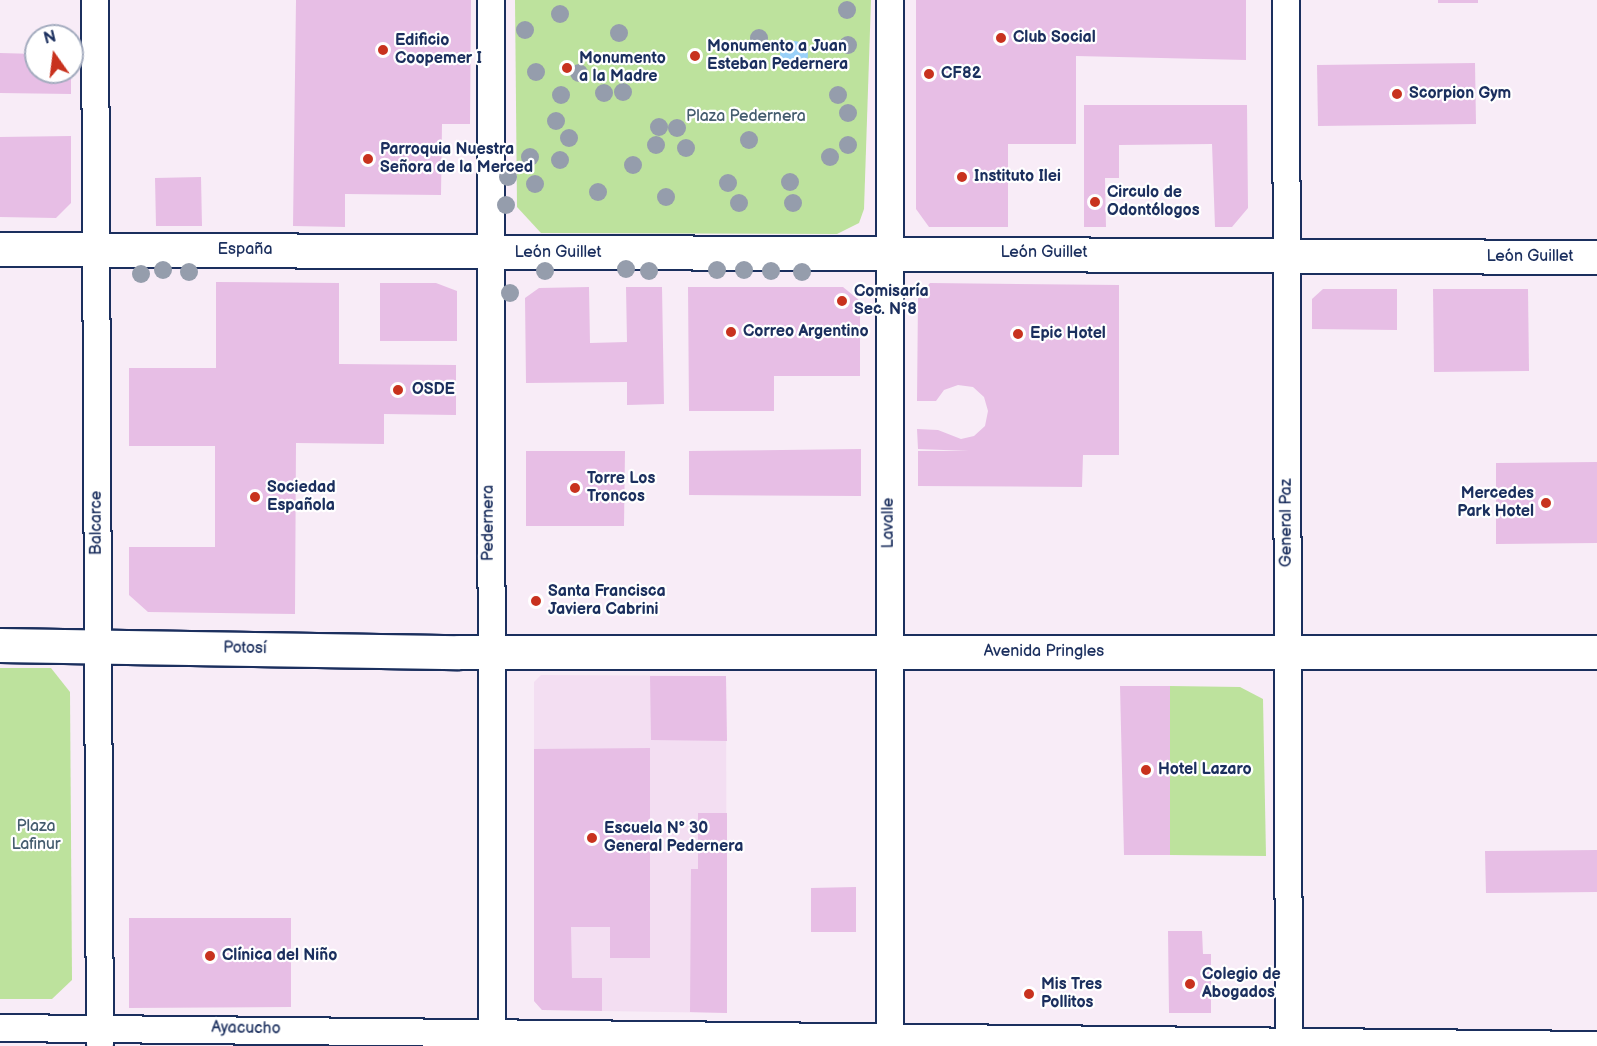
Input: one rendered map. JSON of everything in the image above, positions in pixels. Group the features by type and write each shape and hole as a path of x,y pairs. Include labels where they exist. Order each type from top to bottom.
{"street":[{"name":"Balcarce","path":"95,0 94,249 100,1037"},
{"name":"Pedernera","path":"491,0 491,1039"},
{"name":"Lavalle","path":"890,0 890,1042"},
{"name":"General Paz","path":"1286,0 1289,1043"},
{"name":"España","path":"0,249 490,252"},
{"name":"León Guillet","path":"490,252 889,252 1597,257"},
{"name":"Potosí","path":"0,645 490,652"},
{"name":"Avenida Pringles","path":"490,652 1597,652"},
{"name":"Ayacucho","path":"0,1028 100,1037 1597,1045"}],"shaded area":[{"path":"541,675 726,676 727,1013 542,1010 534,1001 534,682"}],"green space":[{"name":"Plaza Pedernera","path":"515,0 871,0 864,209 859,223 837,234 541,233 517,207"},
{"name":"Plaza Lafinur","path":"0,668 51,668 70,692 72,980 52,999 0,999"},
{"path":"1170,686 1240,687 1263,699 1266,856 1170,855"}],"water":[{"path":"794,41 804,45 808,55 804,65 794,69 784,65 780,55 784,45"}],"building":[{"path":"296,0 471,0 470,124 442,124 441,195 345,194 345,227 293,226"},
{"path":"916,0 1246,0 1246,60 1076,56 1076,144 1008,144 1008,227 929,227 916,209"},
{"path":"1438,0 1478,0 1478,3 1438,3"},
{"path":"0,53 24,54 24,84 71,84 71,94 0,93"},
{"name":"Scorpion Gym","path":"1475,63 1476,124 1318,126 1317,65"},
{"path":"1084,105 1247,105 1248,208 1232,227 1215,227 1212,144 1119,145 1119,178 1105,178 1106,227 1084,227"},
{"path":"71,136 71,203 56,218 0,217 0,137"},
{"path":"201,177 202,226 156,226 155,178"},
{"name":"Sociedad Española","path":"216,282 339,283 339,364 456,365 456,415 384,414 384,444 296,443 295,614 148,612 129,595 129,547 215,547 215,446 129,446 129,368 216,368"},
{"path":"380,283 436,283 457,291 457,341 380,341"},
{"name":"Epic Hotel","path":"930,283 1119,285 1119,455 1083,455 1082,487 918,486 918,451 969,451 918,449 917,429 938,430 961,439 974,436 985,426 988,411 984,397 973,387 958,385 944,390 936,401 917,401 918,297"},
{"path":"589,287 590,343 627,342 626,287 662,287 664,404 627,405 627,382 526,383 525,298 539,288"},
{"path":"688,287 843,287 860,301 860,376 774,376 774,411 689,411"},
{"path":"1323,289 1397,289 1397,330 1312,329 1312,299"},
{"path":"1433,289 1528,289 1529,371 1434,372"},
{"path":"861,449 861,496 689,495 689,451"},
{"name":"Torre Los Troncos","path":"526,451 625,451 624,526 526,526"},
{"name":"Mercedes Park Hotel","path":"1597,462 1597,543 1496,544 1496,463"},
{"path":"650,676 726,676 727,741 651,740"},
{"name":"Hotel Lazaro","path":"1120,686 1170,686 1170,855 1124,855"},
{"name":"Escuela N° 30 General Pedernera","path":"650,748 650,958 610,958 610,927 571,927 572,978 602,978 602,1011 542,1010 534,1001 534,749"},
{"name":"Escuela N° 30 General Pedernera","path":"698,813 727,813 727,1013 690,1012 691,869 698,869"},
{"path":"1597,850 1597,892 1486,893 1485,851"},
{"path":"856,887 856,932 811,932 811,888"},
{"name":"Clínica del Niño","path":"129,918 291,918 291,1007 129,1008"},
{"name":"Colegio de Abogados","path":"1168,931 1202,931 1203,954 1211,954 1211,1013 1169,1013"}],"place":[{"name":"Club Social","path":"1001,38"},
{"name":"Edificio Coopemer I","path":"383,50"},
{"name":"Monumento a Juan Esteban Pedernera","path":"695,56"},
{"name":"Monumento a la Madre","path":"567,68"},
{"name":"CF82","path":"929,74"},
{"name":"Scorpion Gym","path":"1397,94"},
{"name":"Parroquia Nuestra Señora de la Merced","path":"368,159"},
{"name":"Instituto Ilei","path":"962,177"},
{"name":"Circulo de Odontólogos","path":"1095,202"},
{"name":"Comisaría Sec. Nº8","path":"842,301"},
{"name":"Correo Argentino","path":"731,332"},
{"name":"Epic Hotel","path":"1018,334"},
{"name":"OSDE","path":"398,390"},
{"name":"Torre Los Troncos","path":"575,488"},
{"name":"Sociedad Española","path":"255,497"},
{"name":"Mercedes Park Hotel","path":"1546,503"},
{"name":"Santa Francisca Javiera Cabrini","path":"536,601"},
{"name":"Hotel Lazaro","path":"1146,770"},
{"name":"Escuela N° 30 General Pedernera","path":"592,838"},
{"name":"Clínica del Niño","path":"210,956"},
{"name":"Colegio de Abogados","path":"1190,984"},
{"name":"Mis Tres Pollitos","path":"1029,994"}]}
